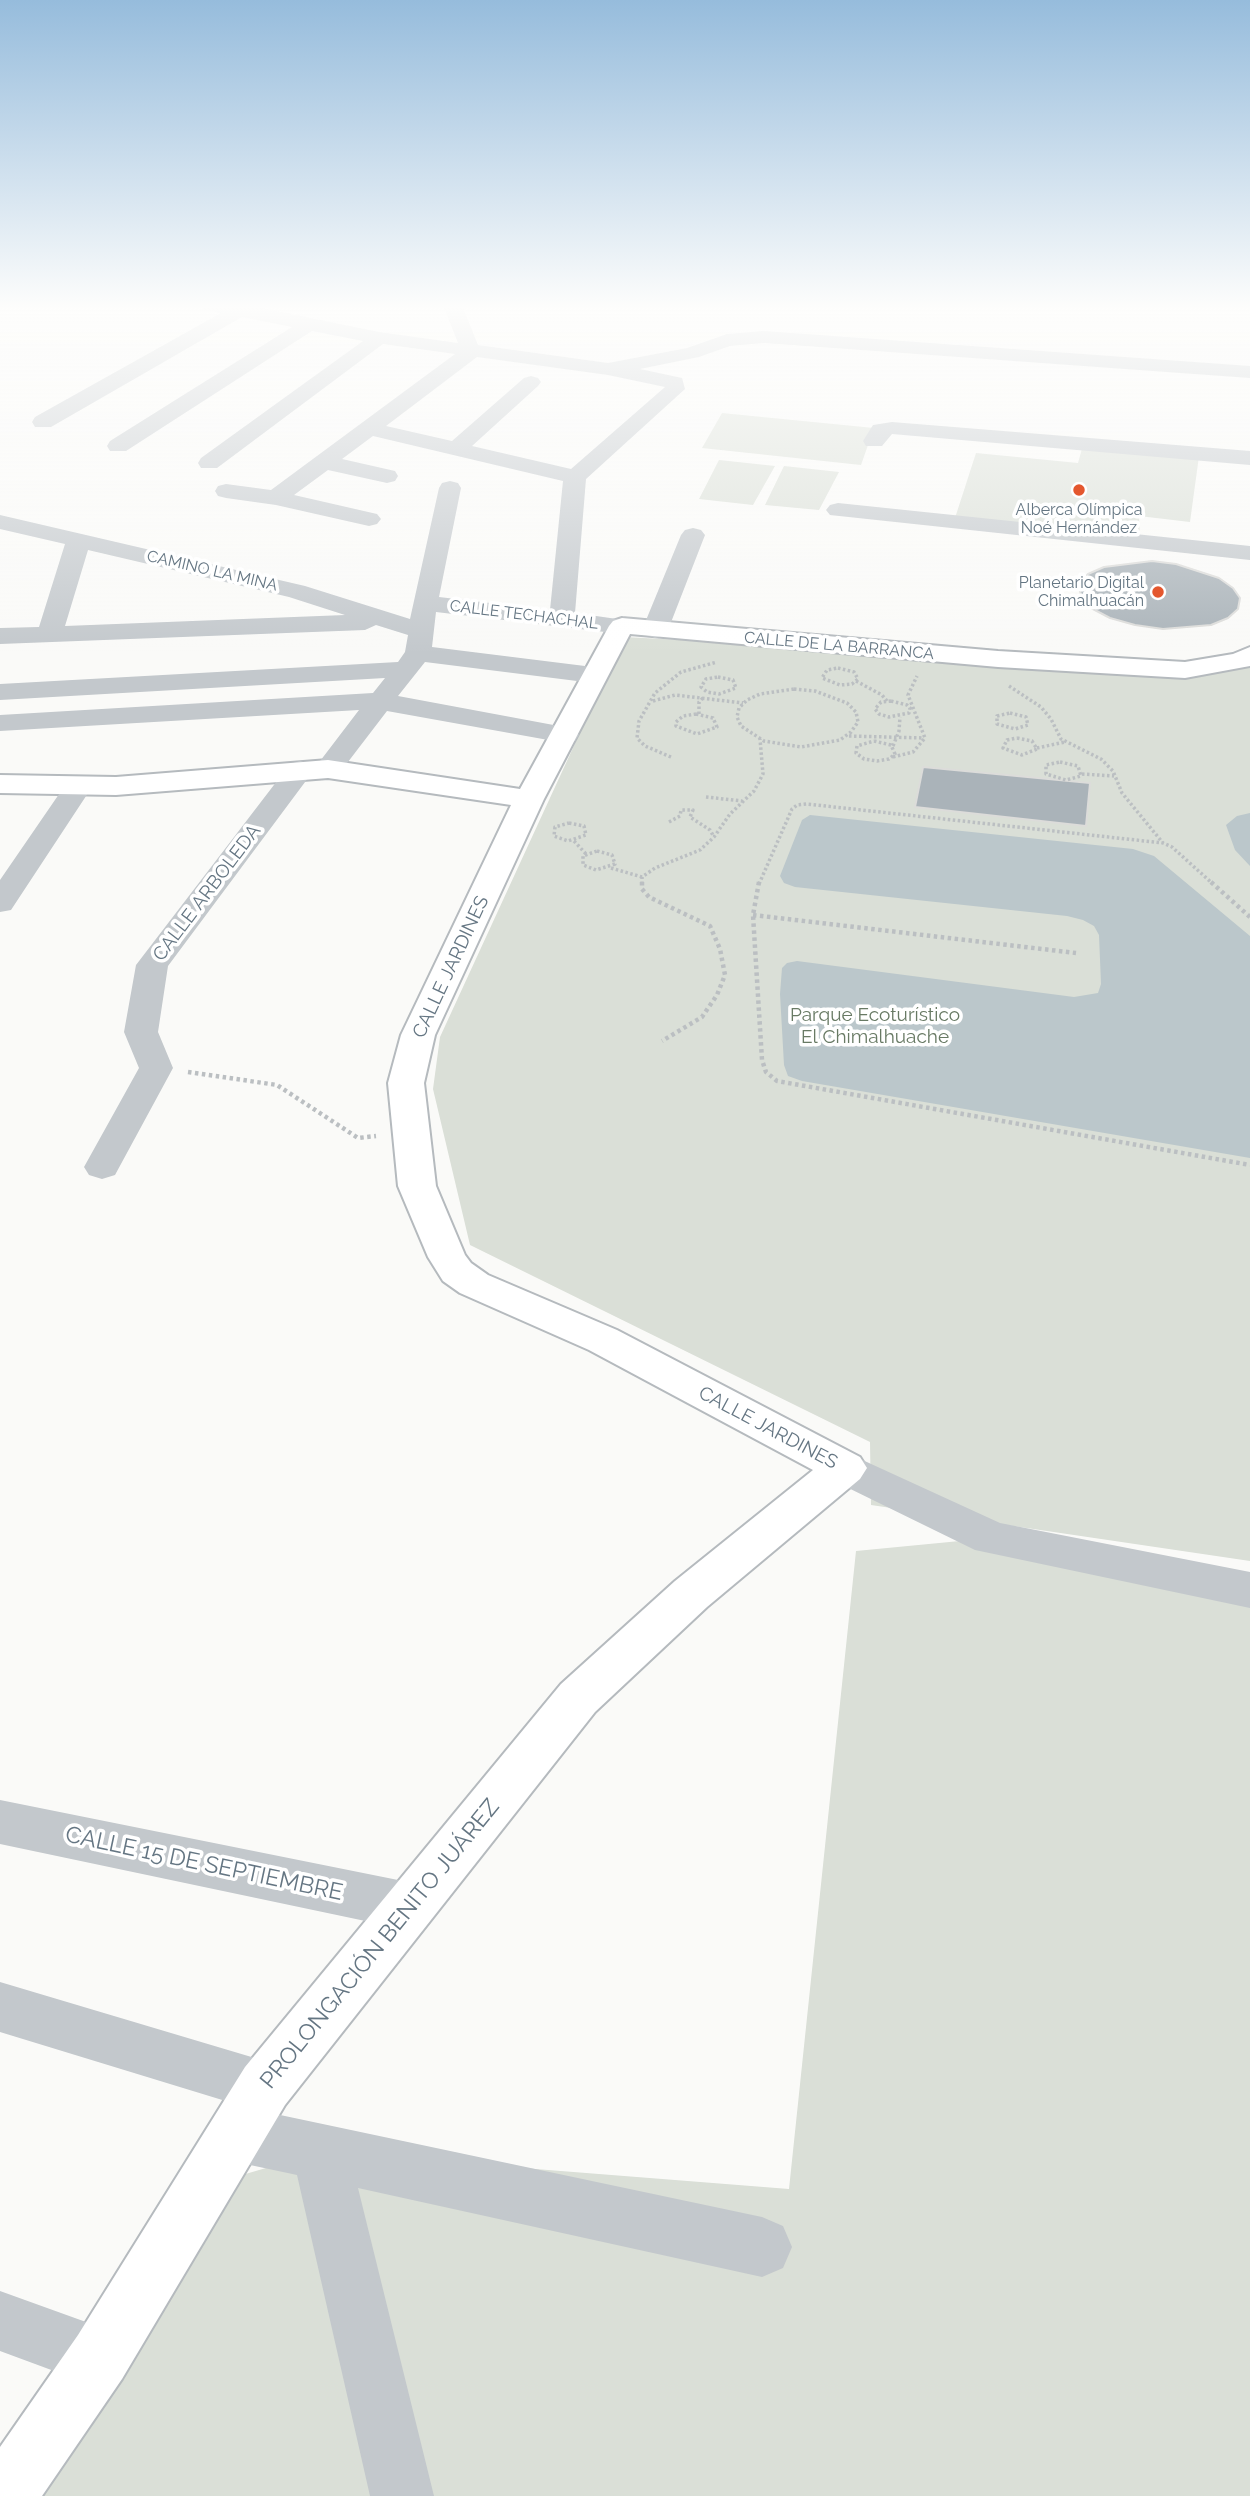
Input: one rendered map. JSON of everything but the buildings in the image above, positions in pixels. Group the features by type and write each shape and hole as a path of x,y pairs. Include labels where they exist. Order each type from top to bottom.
{"main road":[{"name":"CALLE DE LA BARRANCA","path":"622,626 999,659 1185,670 1240,661 1250,655"},
{"path":"0,784 78,787 314,769 529,799 565,735 593,675 622,626"},
{"name":"CALLE JARDINES","path":"529,799 418,1035 406,1083 416,1186 447,1257 457,1272 474,1284 603,1340 845,1468"},
{"name":"PROLONGACIÓN BENITO JUÁREZ","path":"4,2496 100,2357 265,2085 578,1698 691,1594 845,1468"}],"street":[{"path":"118,446 157,421"},
{"path":"209,463 265,421"},
{"path":"276,498 377,421"},
{"path":"456,449 487,421"},
{"path":"562,619 575,477 636,421"},
{"path":"368,428 575,477"},
{"path":"874,441 881,430 892,428 1250,458"},
{"path":"323,462 387,476"},
{"path":"415,651 450,488"},
{"path":"226,491 276,498 369,519"},
{"path":"838,510 1250,553"},
{"name":"CAMINO LA MINA","path":"0,522 296,591 390,621 415,651"},
{"path":"655,630 693,536"},
{"path":"50,634 79,539"},
{"name":"CALLE TECHACHAL","path":"425,603 622,626"},
{"path":"0,636 390,621"},
{"path":"0,692 415,651 593,675"},
{"name":"CALLE ARBOLEDA","path":"156,1068 141,1032 152,965 314,769 380,701 415,651"},
{"path":"0,723 380,701 565,735"},
{"path":"0,903 78,787"},
{"path":"102,1167 156,1068"},
{"path":"845,1468 991,1538 1250,1590"},
{"name":"CALLE 15 DE SEPTIEMBRE","path":"0,1822 408,1906"},
{"path":"0,2007 265,2085"},
{"path":"236,2134 762,2247"},
{"path":"320,2152 402,2496"},
{"path":"0,2321 100,2357"}],"path":[{"path":"671,757 645,746 637,738 639,721 655,694 681,671 719,661"},
{"path":"844,668 857,674 856,681 846,685 834,684 824,681 821,675 832,669 844,668"},
{"path":"912,674 917,675 909,689 909,701 925,738"},
{"path":"699,714 699,702 704,696 730,692 737,685 733,680 724,677 706,679 701,687 710,693"},
{"path":"856,681 882,695 887,701"},
{"path":"1001,682 1041,707 1065,742 1101,759 1114,776 1122,793 1163,844"},
{"path":"846,736 858,722 856,712 848,703 815,691 776,690 760,694 739,708 737,717 741,726 760,739 801,747 822,745 846,736 925,738"},
{"path":"646,709 664,696 704,696 744,703"},
{"path":"887,701 903,703 910,708 909,713 900,717 884,716 877,712 877,704 887,701"},
{"path":"1010,713 1021,715 1028,720 1028,725 1014,729 1000,726 995,719 1010,713"},
{"path":"699,714 713,718 717,727 697,734 684,732 676,726 676,722 683,716 699,714"},
{"path":"893,757 900,717"},
{"path":"1014,729 1017,738"},
{"path":"893,747 874,741 861,744 856,749 859,756 870,760 893,757 913,752 925,738"},
{"path":"1037,748 1032,741 1017,738 1007,740 1003,748 1022,755 1032,753 1037,748 1065,742"},
{"path":"642,877 654,867 700,850 714,837 754,790 763,774 760,739"},
{"path":"1082,774 1078,766 1067,762 1055,762 1044,768 1049,776 1060,780 1072,780 1082,774 1114,776"},
{"path":"706,797 742,801"},
{"path":"1250,917 1172,847 1163,844 821,805 797,805 792,809 760,879 753,915 762,1060 766,1073 777,1081 1250,1165"},
{"path":"668,822 680,816 681,810 693,810 690,817 710,830 714,837"},
{"path":"574,841 586,835 587,829 580,824 563,824 552,830 557,838 574,841 586,854"},
{"path":"610,867 615,861 612,855 597,851 586,854 581,862 586,867 597,870 610,867 642,877"},
{"path":"642,877 642,889 649,897 710,926 720,949 725,975 717,995 702,1017 662,1041"},
{"path":"753,915 1076,953"},
{"path":"156,1068 277,1085 358,1138 410,1132"}],"green space":[{"path":"717,421 808,421 874,428 861,465 702,448"},
{"name":"Alberca Olímpica Noé Hernández","path":"1083,445 1199,456 1190,522 1139,516 1140,539 955,518 976,453 1078,463"},
{"path":"719,460 775,466 753,505 699,499"},
{"path":"784,466 839,472 819,510 765,505"},
{"name":"Parque Ecoturístico El Chimalhuache","path":"624,637 1213,667 1250,656 1250,1561 871,1505 870,1442 470,1245 433,1089 440,1037"},
{"path":"991,1538 1250,1590 1250,2496 42,2496 232,2178 320,2152 789,2189 856,1551"}],"shaded area":[{"path":"1250,813 1250,866 1235,850 1226,825 1237,816"},
{"path":"810,815 1133,849 1154,856 1250,936 1250,1158 802,1081 788,1076 784,1065 780,994 782,968 787,963 797,961 1074,997 1098,993 1101,984 1099,935 1094,926 1083,920 1067,916 795,887 784,883 780,876 802,820"}],"place":[{"name":"Alberca Olímpica Noé Hernández","path":"1079,490"},
{"name":"Planetario Digital Chimalhuacán","path":"1158,592"}]}
